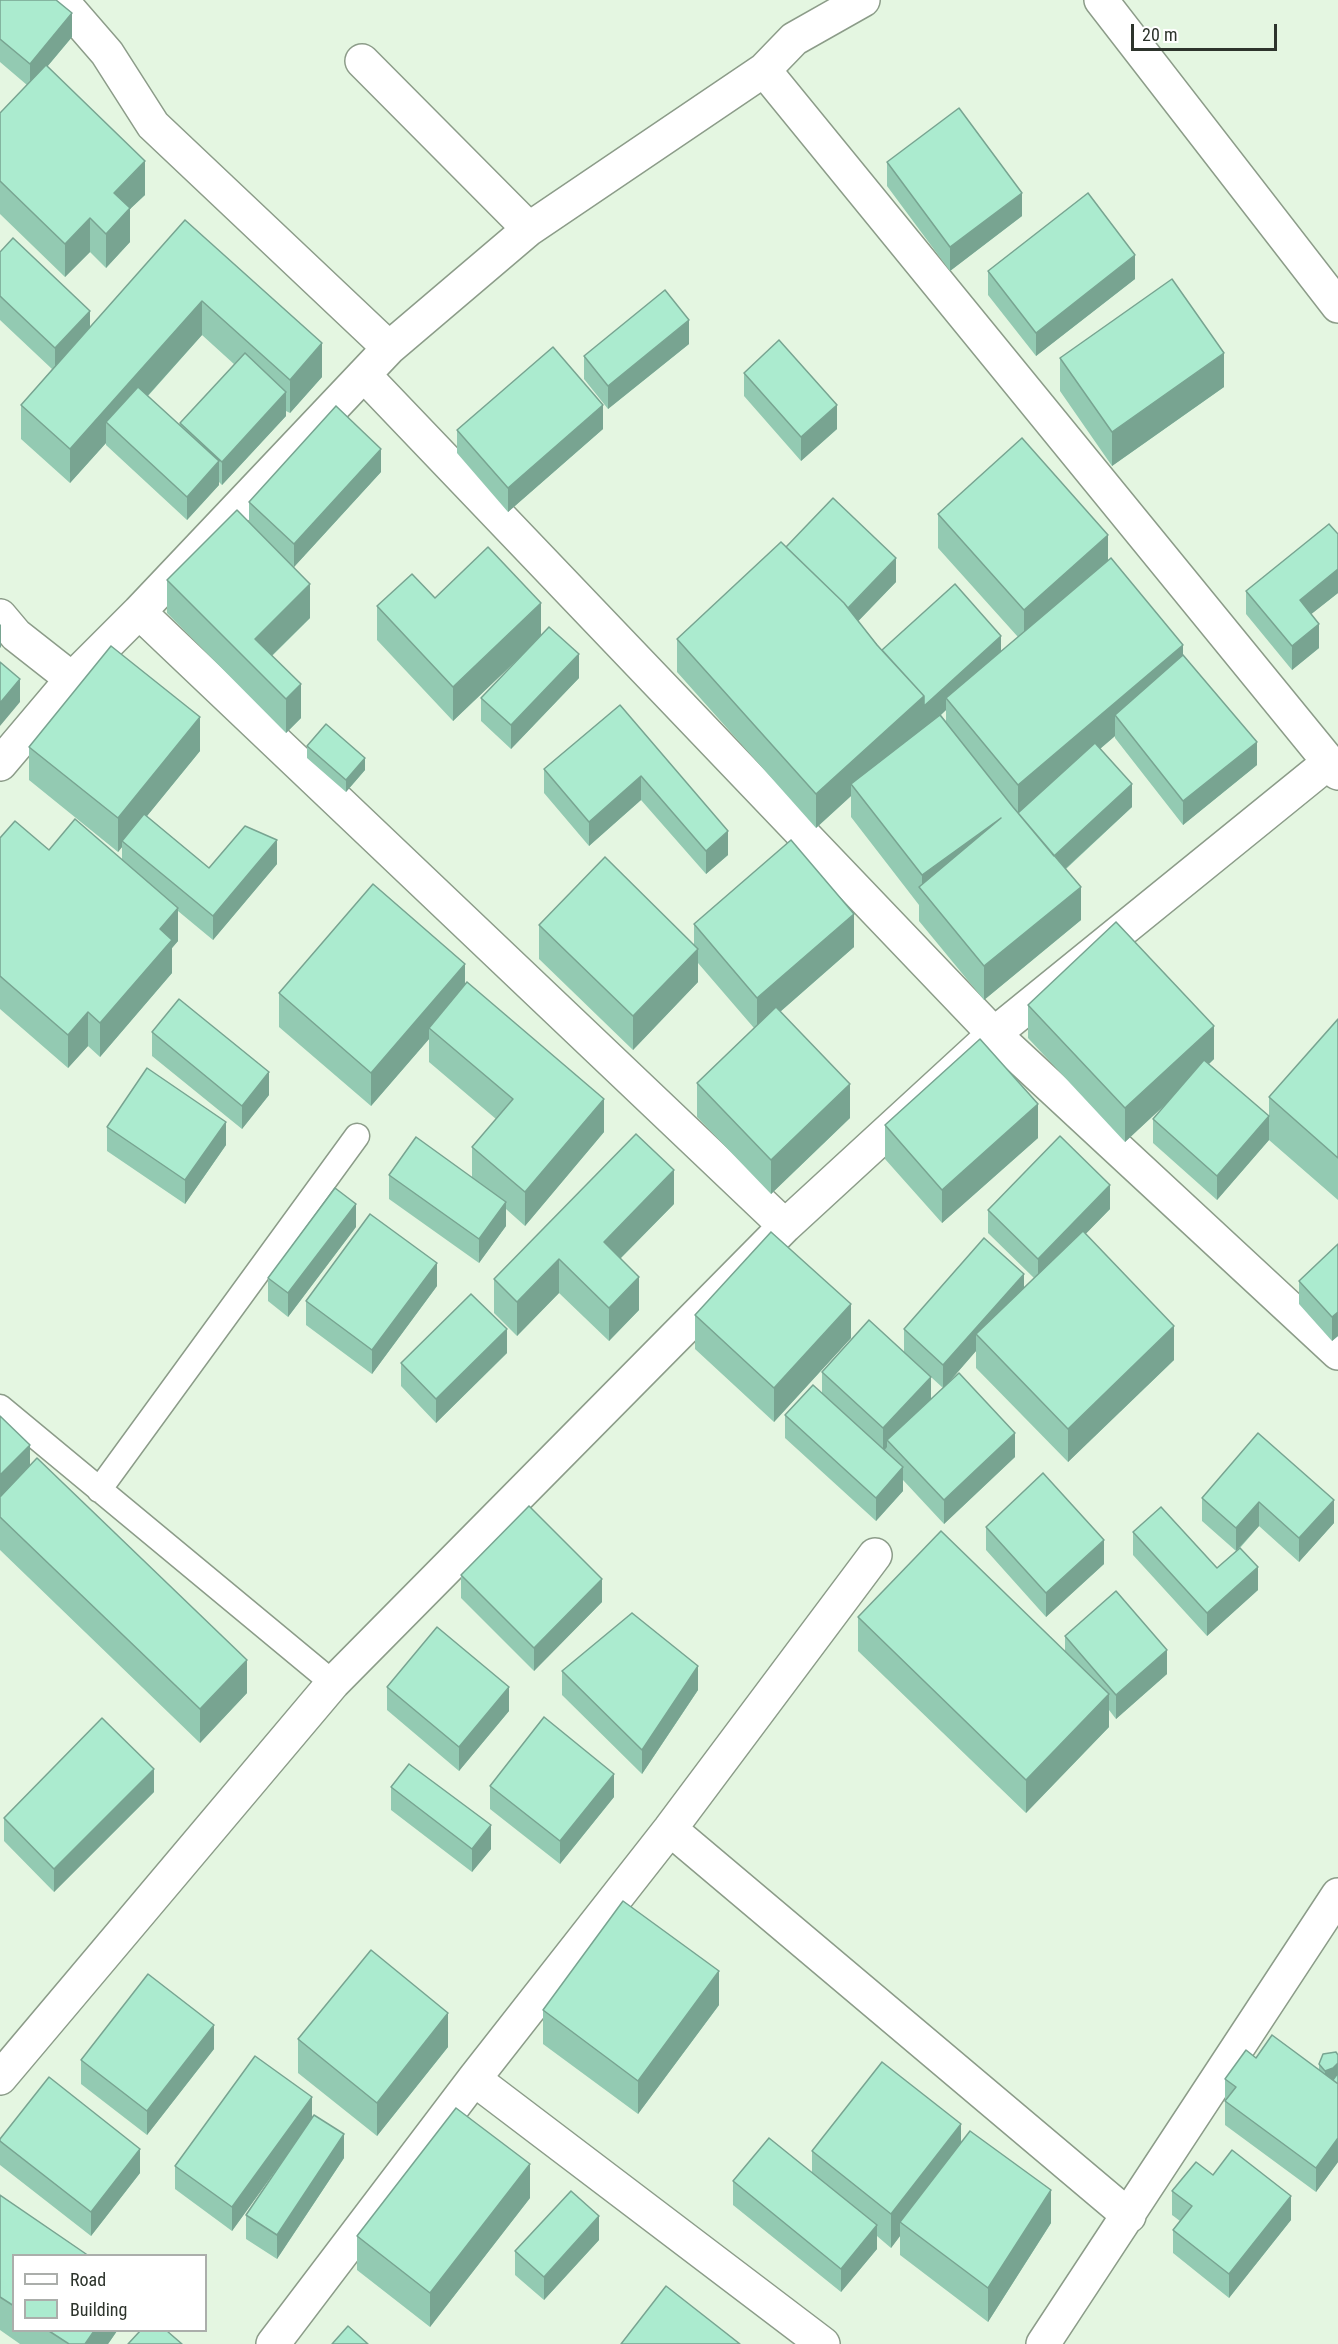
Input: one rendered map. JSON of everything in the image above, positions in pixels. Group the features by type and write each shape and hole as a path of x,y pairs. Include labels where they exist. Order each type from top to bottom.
{"street":[{"path":"61,0 107,53 153,125 389,348"},
{"path":"0,764 72,679 140,612 389,348 528,229 764,70 828,8 863,0"},
{"path":"1101,0 1338,306"},
{"path":"362,61 528,229"},
{"path":"0,2078 333,1683 785,1226 994,1034 1333,768 764,70"},
{"path":"364,375 994,1034 1338,1353"},
{"path":"140,612 785,1226"},
{"path":"0,616 16,635 72,679"},
{"path":"273,2344 474,2079 670,1829 875,1555"},
{"path":"670,1829 1129,2216"},
{"path":"1043,2344 1338,1895"},
{"path":"474,2079 823,2344"}],"lane":[{"path":"99,1490 357,1136"},
{"path":"0,1407 333,1683"}],"building":[{"path":"0,0 56,0 72,13 30,64 0,39"},
{"path":"46,65 145,161 114,193 130,208 106,234 90,218 65,244 0,181 0,113"},
{"path":"959,108 1022,193 950,247 887,162"},
{"path":"1088,193 1135,255 1036,333 988,271"},
{"path":"185,220 322,343 290,380 202,301 70,449 21,405"},
{"path":"13,238 90,311 55,348 0,296 0,252"},
{"path":"1172,279 1224,353 1112,432 1060,358"},
{"path":"665,290 689,320 608,386 584,356"},
{"path":"779,340 837,405 801,437 744,373"},
{"path":"553,347 603,405 508,488 457,430"},
{"path":"245,353 286,392 222,462 180,423"},
{"path":"138,387 219,461 187,497 106,422"},
{"path":"336,406 381,449 294,544 249,502"},
{"path":"1022,438 1108,535 1024,610 938,514"},
{"path":"833,498 896,558 848,608 786,547"},
{"path":"237,510 310,584 255,639 301,684 286,699 167,580"},
{"path":"1329,524 1338,534 1338,569 1300,600 1319,624 1292,646 1246,591"},
{"path":"781,542 844,603 877,645 924,696 816,794 677,639"},
{"path":"488,547 541,603 453,687 377,606 412,574 435,598"},
{"path":"1111,558 1183,645 1018,785 946,698"},
{"path":"955,584 1001,636 924,706 924,696 882,650"},
{"path":"549,627 579,654 511,725 481,698"},
{"path":"111,646 200,717 118,818 29,747"},
{"path":"1183,655 1257,742 1183,801 1115,715"},
{"path":"0,662 20,679 0,703"},
{"path":"620,705 728,831 706,851 641,776 589,822 544,769"},
{"path":"940,715 1013,807 1081,887 984,966 919,887 1001,818 922,875 851,784"},
{"path":"326,724 365,758 346,780 307,746"},
{"path":"1095,743 1132,784 1054,856 1018,813"},
{"path":"144,814 209,868 245,826 277,840 213,916 122,841"},
{"path":"75,819 178,908 160,929 172,940 100,1023 88,1012 68,1035 0,976 0,838 15,821 49,850"},
{"path":"791,840 854,914 757,998 694,924"},
{"path":"605,857 698,949 633,1016 539,925"},
{"path":"373,884 465,964 371,1073 279,993"},
{"path":"1116,922 1214,1026 1125,1108 1028,1005"},
{"path":"467,982 604,1099 525,1192 472,1147 513,1099 429,1028"},
{"path":"179,999 269,1072 242,1106 152,1032"},
{"path":"776,1007 850,1084 771,1160 697,1083"},
{"path":"1338,1019 1338,1158 1269,1097"},
{"path":"980,1039 1038,1104 942,1190 885,1125"},
{"path":"1204,1060 1269,1116 1217,1176 1153,1119"},
{"path":"147,1068 226,1122 185,1180 107,1127"},
{"path":"636,1134 674,1170 604,1242 639,1277 609,1308 559,1259 517,1302 494,1279"},
{"path":"1060,1136 1110,1185 1038,1259 988,1210"},
{"path":"416,1137 506,1202 479,1239 389,1175"},
{"path":"335,1188 356,1204 288,1293 268,1278"},
{"path":"370,1214 437,1263 372,1350 306,1301"},
{"path":"1083,1231 1174,1326 1068,1429 976,1334"},
{"path":"771,1232 851,1304 774,1388 695,1315"},
{"path":"984,1238 1024,1274 943,1365 904,1329"},
{"path":"1338,1244 1338,1312 1332,1317 1299,1281"},
{"path":"471,1294 507,1329 436,1399 401,1363"},
{"path":"869,1320 931,1377 883,1428 822,1372"},
{"path":"959,1373 1015,1433 944,1500 887,1440"},
{"path":"813,1385 903,1467 876,1498 785,1415"},
{"path":"0,1416 30,1445 0,1475"},
{"path":"1258,1433 1334,1500 1299,1538 1259,1502 1236,1528 1202,1498"},
{"path":"37,1458 247,1660 200,1709 0,1517 0,1497"},
{"path":"1043,1473 1104,1540 1046,1593 986,1527"},
{"path":"529,1506 602,1579 534,1648 461,1575"},
{"path":"1161,1507 1217,1568 1240,1548 1258,1567 1207,1613 1133,1532"},
{"path":"941,1531 1109,1694 1026,1780 858,1617"},
{"path":"1116,1591 1167,1650 1116,1695 1065,1636"},
{"path":"632,1613 698,1666 642,1750 562,1671"},
{"path":"437,1627 509,1687 459,1747 387,1687"},
{"path":"544,1717 614,1774 560,1841 490,1786"},
{"path":"102,1718 154,1769 54,1869 4,1818"},
{"path":"409,1764 491,1825 472,1849 391,1787"},
{"path":"623,1901 719,1971 638,2081 543,2010"},
{"path":"371,1950 448,2013 377,2103 298,2039"},
{"path":"148,1974 214,2025 147,2111 81,2060"},
{"path":"1272,2035 1338,2084 1338,2138 1316,2168 1225,2101 1236,2087 1225,2079 1246,2050 1256,2058"},
{"path":"1336,2052 1338,2063 1325,2071 1319,2064 1323,2054"},
{"path":"255,2056 312,2097 232,2207 175,2166"},
{"path":"882,2062 961,2124 891,2214 812,2151"},
{"path":"1338,2073 1338,2084 1333,2080"},
{"path":"49,2077 140,2149 91,2212 0,2141"},
{"path":"456,2108 530,2164 430,2293 357,2236"},
{"path":"314,2115 344,2134 277,2235 246,2215"},
{"path":"970,2131 1051,2190 988,2288 900,2222"},
{"path":"769,2138 877,2225 841,2269 733,2181"},
{"path":"1232,2150 1291,2196 1229,2274 1173,2230 1192,2206 1172,2191 1196,2162 1213,2175"},
{"path":"571,2191 599,2216 544,2277 515,2251"},
{"path":"0,2195 86,2254 12,2254 12,2305 0,2297"},
{"path":"666,2286 740,2344 621,2344"},
{"path":"348,2326 368,2344 332,2344"},
{"path":"51,2332 93,2332 85,2344 69,2344"},
{"path":"139,2332 168,2332 182,2344 128,2344"}]}
